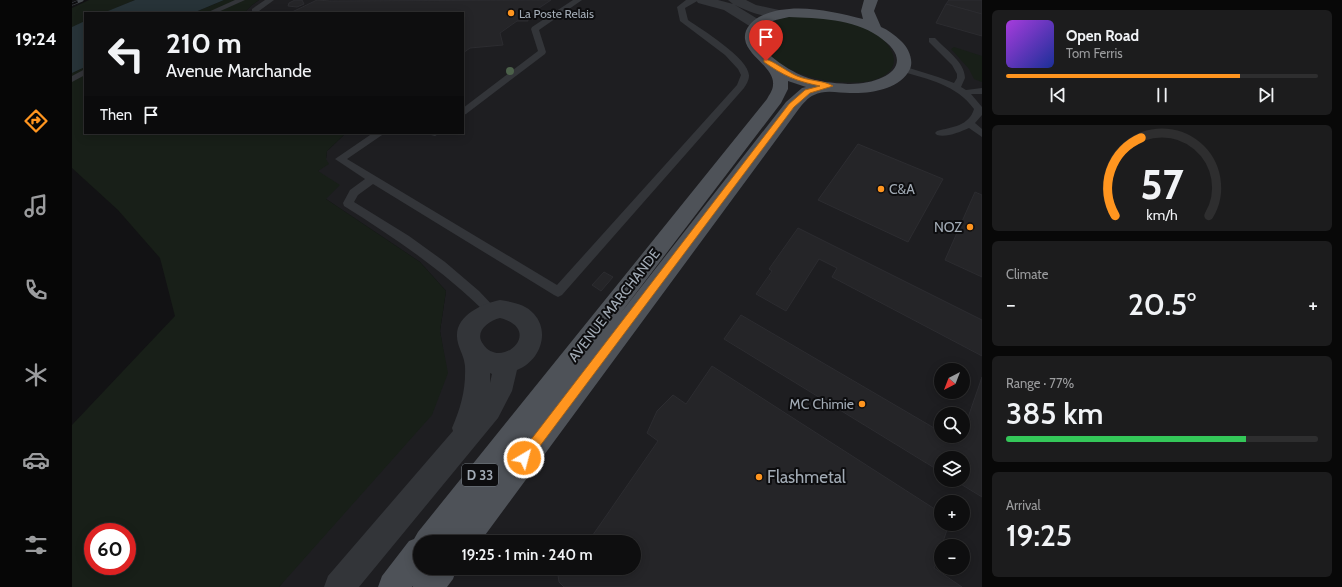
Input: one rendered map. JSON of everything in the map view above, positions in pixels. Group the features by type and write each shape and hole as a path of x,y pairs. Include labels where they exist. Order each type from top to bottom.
{"main road":[{"path":"871,0 868,5 867,15 874,27"},
{"path":"826,10 846,6"},
{"path":"756,24 763,18 774,13 809,9 826,10 854,18 887,35 898,46 904,58 903,69"},
{"name":"AVENUE MARCHANDE","path":"433,535 775,100 781,85 779,76 770,64 756,50 752,39 753,30 756,24"},
{"name":"AVENUE MARCHANDE","path":"770,64 799,80 829,86 865,88 882,84 896,78 903,69"},
{"name":"AVENUE MARCHANDE","path":"467,535 792,106 808,91 829,86"},
{"path":"392,587 413,561"},
{"path":"428,587 437,575"}],"street":[{"path":"703,0 729,7 756,24"},
{"path":"735,0 752,8 774,13"},
{"path":"500,309 517,312 526,320 532,332 532,340 526,351 516,360 507,363 495,364 485,361 471,348 469,333 476,319 490,310 500,309"},
{"path":"458,444 474,410 479,380 476,354"},
{"path":"339,587 489,409 500,391 507,363"}],"lane":[{"path":"212,12 241,0"},
{"path":"256,12 261,5 270,0"},
{"path":"464,111 542,52 535,30 578,0"},
{"path":"378,134 340,159 558,292 741,86 745,77 743,70 729,53 684,21 681,7 689,1 696,0"},
{"path":"932,40 948,56 960,72 961,78 956,87"},
{"path":"903,69 956,87 978,101 980,109 978,117 970,124 952,131 940,133"},
{"path":"72,79 84,73"},
{"path":"966,93 982,91"},
{"path":"970,124 982,134"},
{"path":"372,179 353,193 348,198 348,203 439,263 470,289 490,310"}],"shaded area":[{"path":"89,0 135,0 106,12 84,12 84,23 72,29 72,8"},
{"path":"135,0 224,0 195,12 105,12"},
{"path":"224,0 259,0 245,12 195,12"},
{"path":"259,0 982,0 982,587 279,587 447,373 440,331 446,291 420,262 326,199 318,171 326,159 327,151 345,134 464,134 464,12 245,12"},
{"path":"825,16 847,21 877,34 884,40 893,55 894,62 891,69 885,75 874,80 844,82 826,80 807,76 790,69 775,60 765,48 761,34 774,22 789,17"},
{"path":"84,21 84,67 72,73 72,27"},
{"path":"954,47 982,56 982,82 974,79 969,69 951,49"},
{"path":"84,67 84,134 345,134 327,151 326,159 329,164 318,171 340,185 326,199 420,262 446,291 440,331 448,373 432,415 279,587 72,587 72,425 175,316 160,258 118,210 72,168 72,73"}],"building":[{"path":"295,0 302,0 304,4 297,7 288,6 289,3"},
{"path":"317,0 551,0 527,16 528,21 517,21 500,33 503,45 470,48 464,52 464,12 292,12"},
{"path":"949,0 982,0 982,14 946,4"},
{"path":"946,4 982,14 982,36 936,23"},
{"name":"C&A","path":"858,144 943,179 908,242 818,200"},
{"name":"NOZ","path":"975,192 982,195 982,277 945,260"},
{"path":"798,228 982,320 982,356 832,277 837,268 819,259 786,311 756,294 772,271 769,269"},
{"path":"604,272 613,277 601,291 592,285"},
{"name":"MC Chimie","path":"741,315 934,428 934,443 970,443 970,412 982,377 982,497 966,487 970,487 970,451 934,451 934,468 724,339"},
{"name":"Flashmetal","path":"712,366 934,509 934,531 947,531 944,539 934,539 934,575 944,575 962,587 564,587 559,582 558,575 641,575 641,535 593,535 658,441 647,433 657,411 673,395 686,404"}],"railway":[{"path":"72,4 82,0"}],"place":[{"name":"La Poste Relais","path":"511,13"},
{"name":"C&A","path":"881,189"},
{"name":"NOZ","path":"970,227"},
{"name":"MC Chimie","path":"862,404"},
{"name":"Flashmetal","path":"759,477"}],"route":[{"path":"524,458 792,106 808,91 829,86 799,80 766,61"}]}
